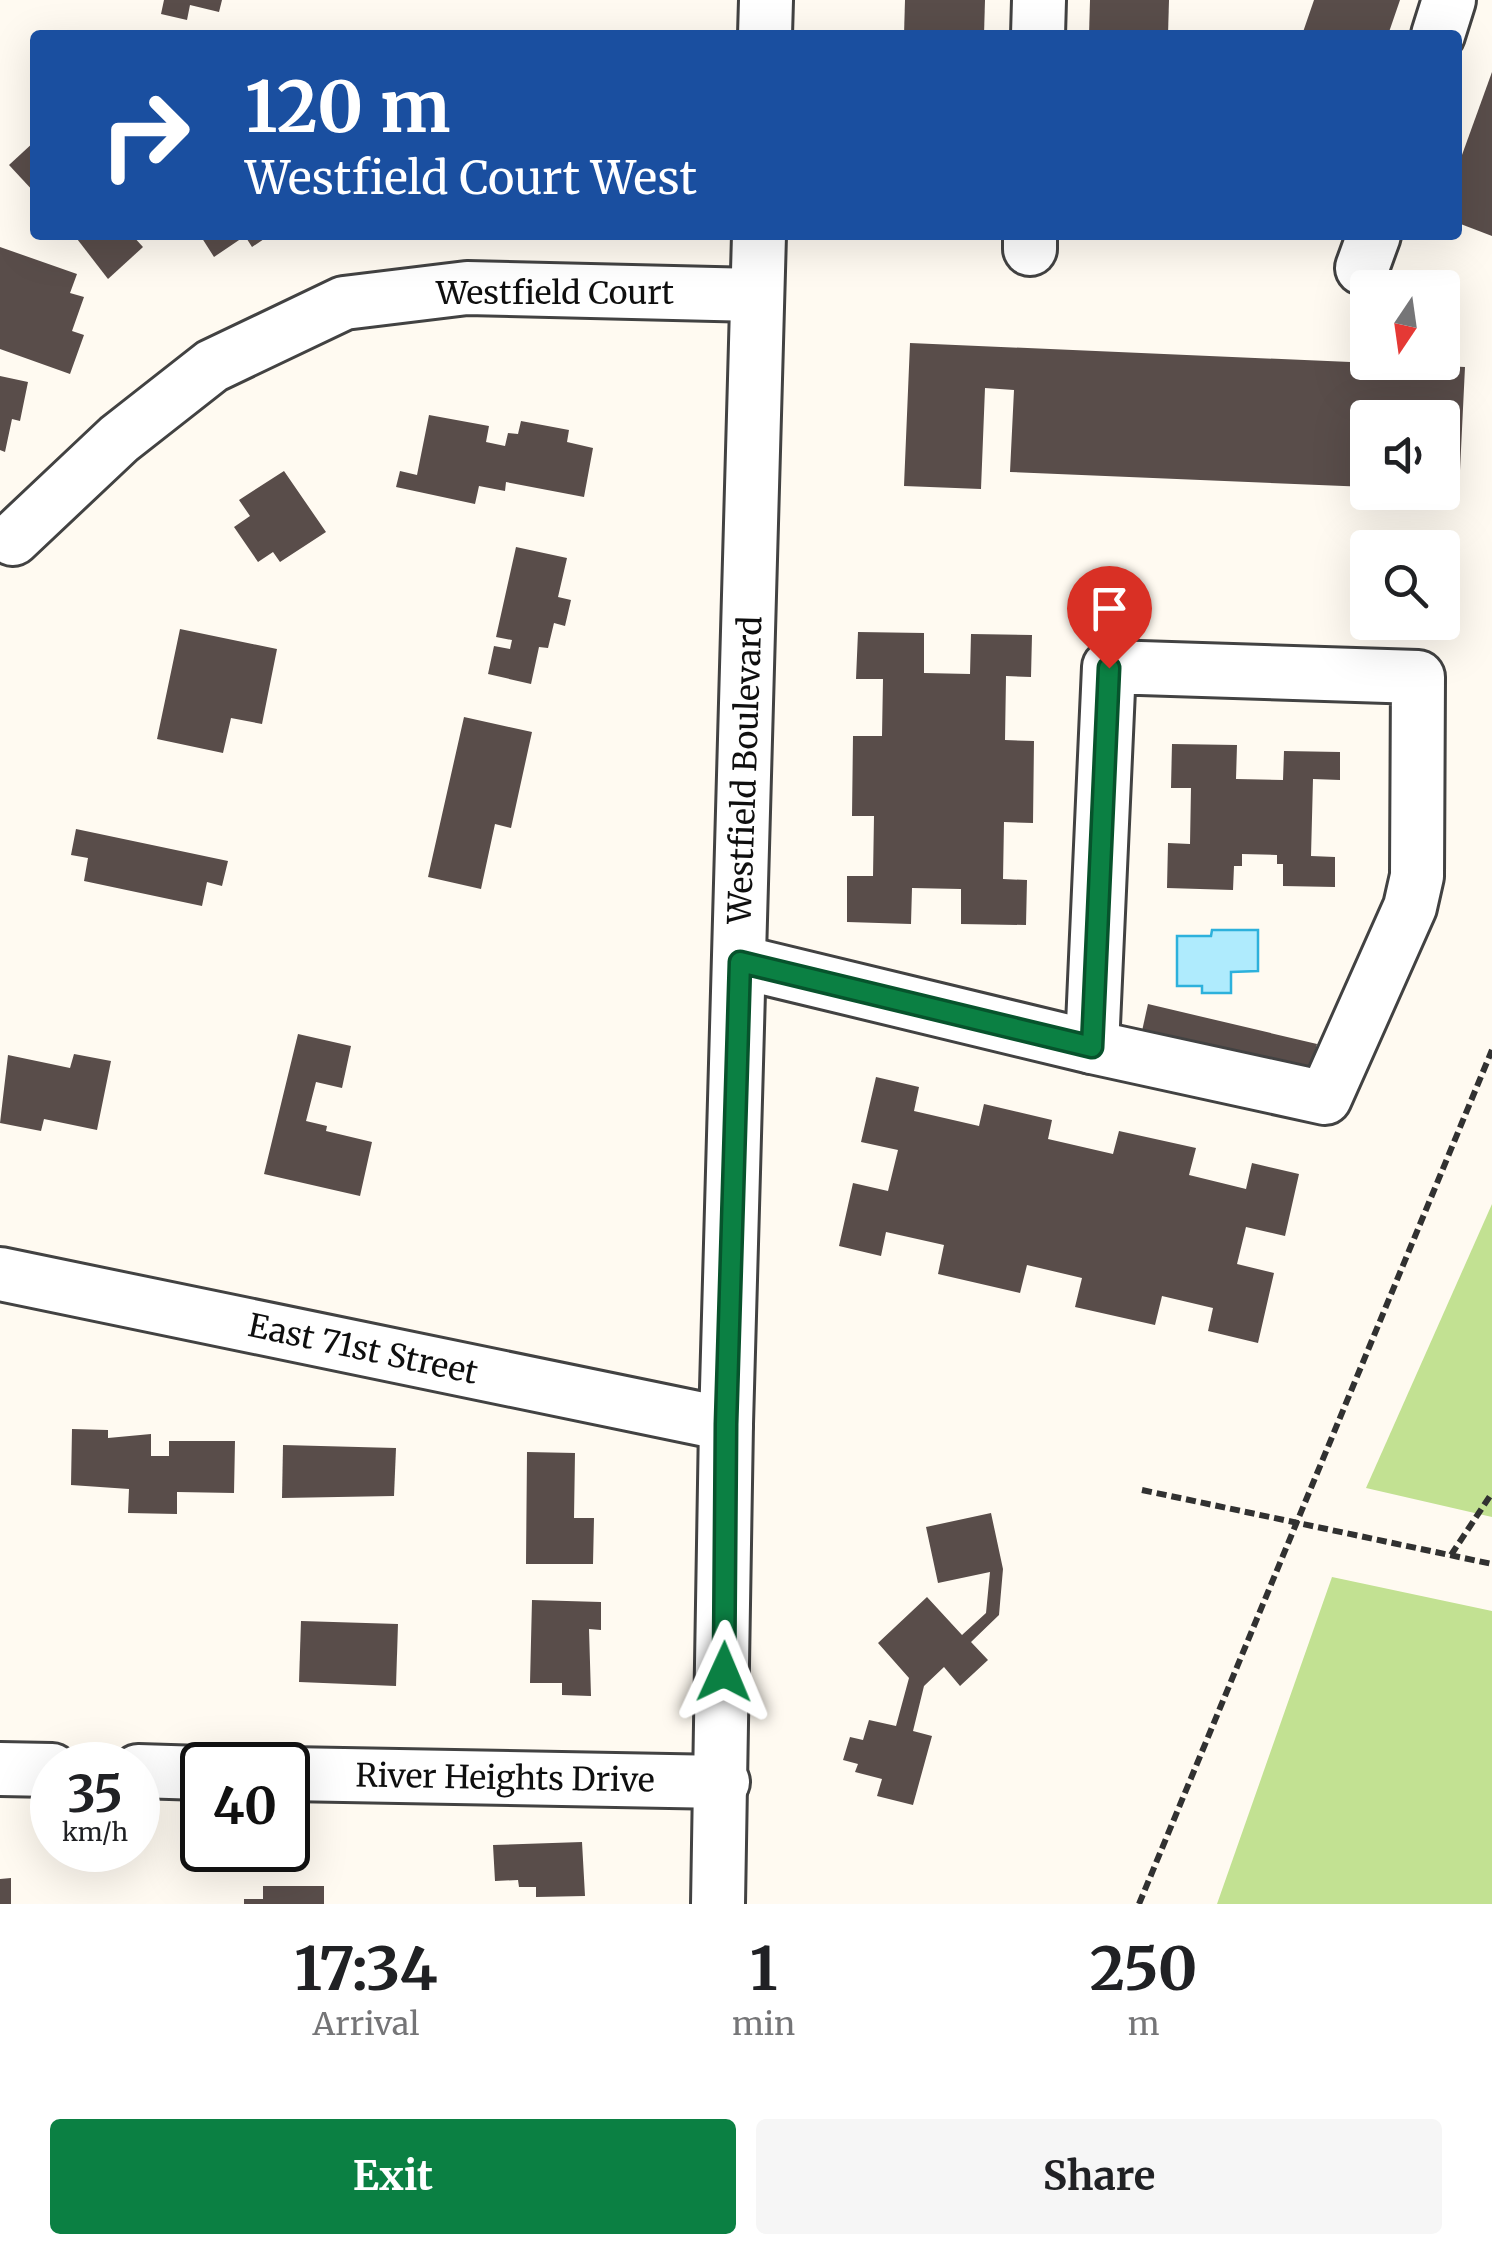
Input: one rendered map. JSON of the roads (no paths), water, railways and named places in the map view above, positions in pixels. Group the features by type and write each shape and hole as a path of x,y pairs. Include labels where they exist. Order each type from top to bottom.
{"street":[{"path":"766,0 766,30"},
{"path":"1038,30 1040,0"},
{"path":"1440,30 1449,0"},
{"name":"Westfield Boulevard","path":"718,1904 726,1424 759,240"},
{"name":"Westfield Court","path":"13,539 119,439 212,366 344,303 467,288 756,294"},
{"path":"740,962 1092,1047 1325,1098 1410,907 1418,876 1418,677 1109,668 1092,1047"},
{"name":"East 71st Street","path":"0,1274 726,1424"},
{"path":"0,1769 30,1770"},
{"name":"River Heights Drive","path":"310,1774 723,1782"}],"water":[{"path":"1212,930 1258,930 1258,971 1231,972 1231,993 1202,993 1202,986 1177,986 1177,936 1211,936"}]}
